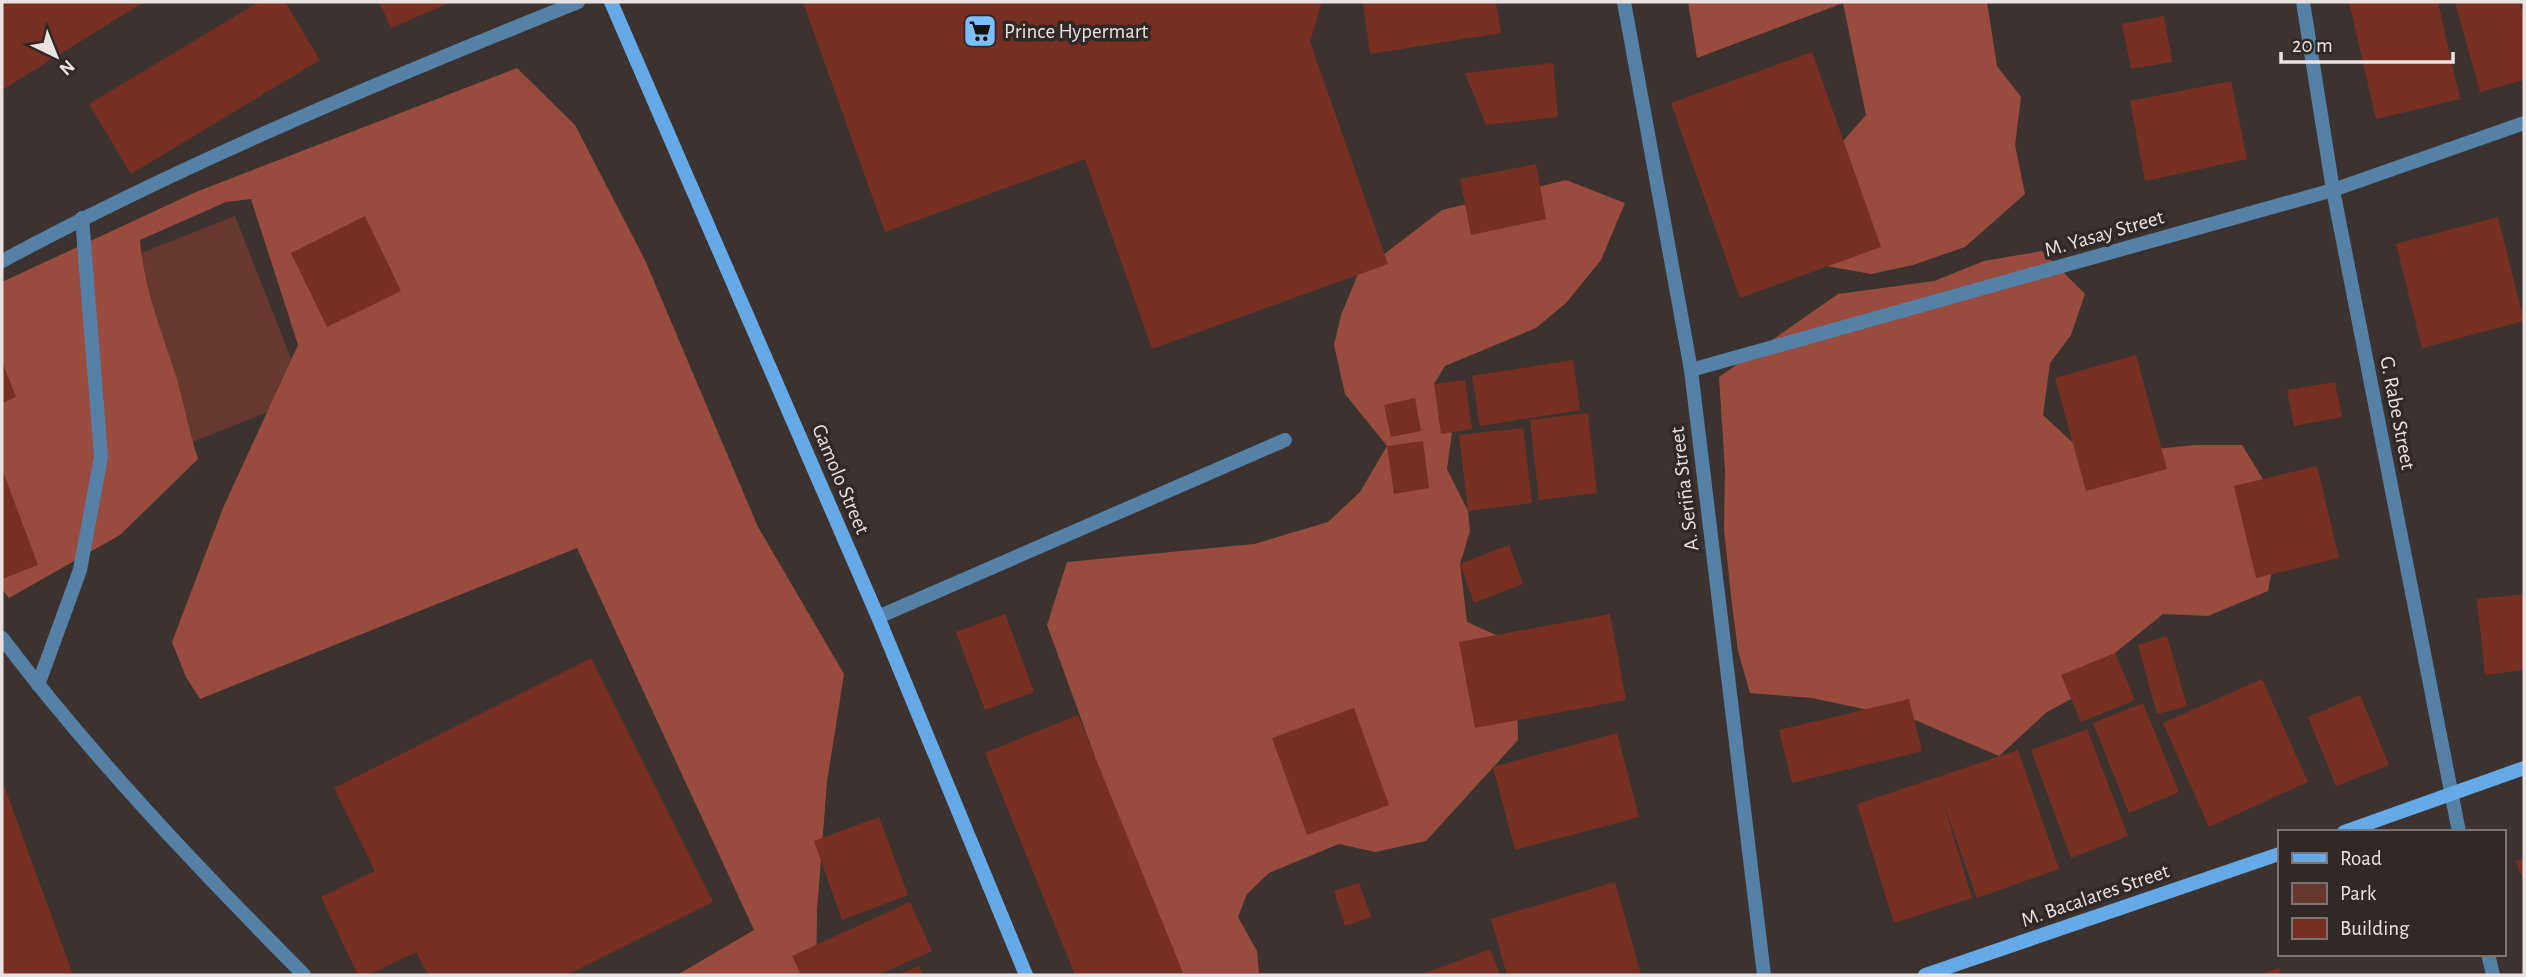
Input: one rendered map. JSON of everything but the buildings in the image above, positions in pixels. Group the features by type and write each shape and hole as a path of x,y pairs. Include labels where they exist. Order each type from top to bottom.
{"street":[{"path":"2,261 82,218 347,95 578,2"},
{"name":"Gamolo Street","path":"611,2 878,617 1026,975"},
{"name":"A. Seriña Street","path":"1624,2 1691,370 1764,975"},
{"name":"G. Rabe Street","path":"2303,2 2333,190 2459,830"},
{"name":"M. Yasay Street","path":"1691,370 2333,190 2524,123"},
{"path":"38,685 80,570 101,457 82,218"},
{"path":"878,617 1285,440"},
{"path":"2,638 38,685 197,867 304,975"},
{"path":"2350,830 2524,768"},
{"name":"M. Bacalares Street","path":"1925,975 2278,854"},
{"path":"2488,956 2493,975"}],"green space":[{"path":"235,216 306,397 192,442 121,261"}],"shaded area":[{"path":"1688,2 1987,2 1997,66 2021,97 2015,145 2025,194 1965,247 1913,265 1871,274 1787,259 1843,141 1866,115 1843,3 1697,58"},
{"path":"517,68 575,125 645,260 758,527 844,674 827,782 817,910 816,975 677,975 754,930 577,548 200,699 186,677 172,642 223,508 298,345 251,199 226,202 140,240 149,292 176,376 198,459 120,535 9,598 2,589 2,282 196,192"},
{"path":"1566,180 1625,203 1601,260 1566,303 1536,328 1445,366 1434,384 1452,432 1447,469 1468,511 1470,531 1460,564 1467,622 1496,635 1517,681 1518,740 1426,841 1375,852 1339,844 1269,873 1247,894 1238,917 1257,951 1259,973 1167,973 1098,890 1095,757 1047,625 1067,562 1254,544 1328,522 1360,492 1387,446 1345,394 1334,345 1341,315 1358,274 1442,210"},
{"path":"2042,251 2085,294 2071,335 2050,363 2043,415 2072,442 2116,453 2195,445 2242,445 2277,502 2277,546 2268,591 2208,616 2163,614 2115,653 2106,680 2047,712 1999,756 1915,720 1812,698 1750,693 1738,651 1724,529 1725,471 1719,377 1838,294 1934,281 1984,261"}],"place":[{"name":"Prince Hypermart","path":"980,31"}]}
